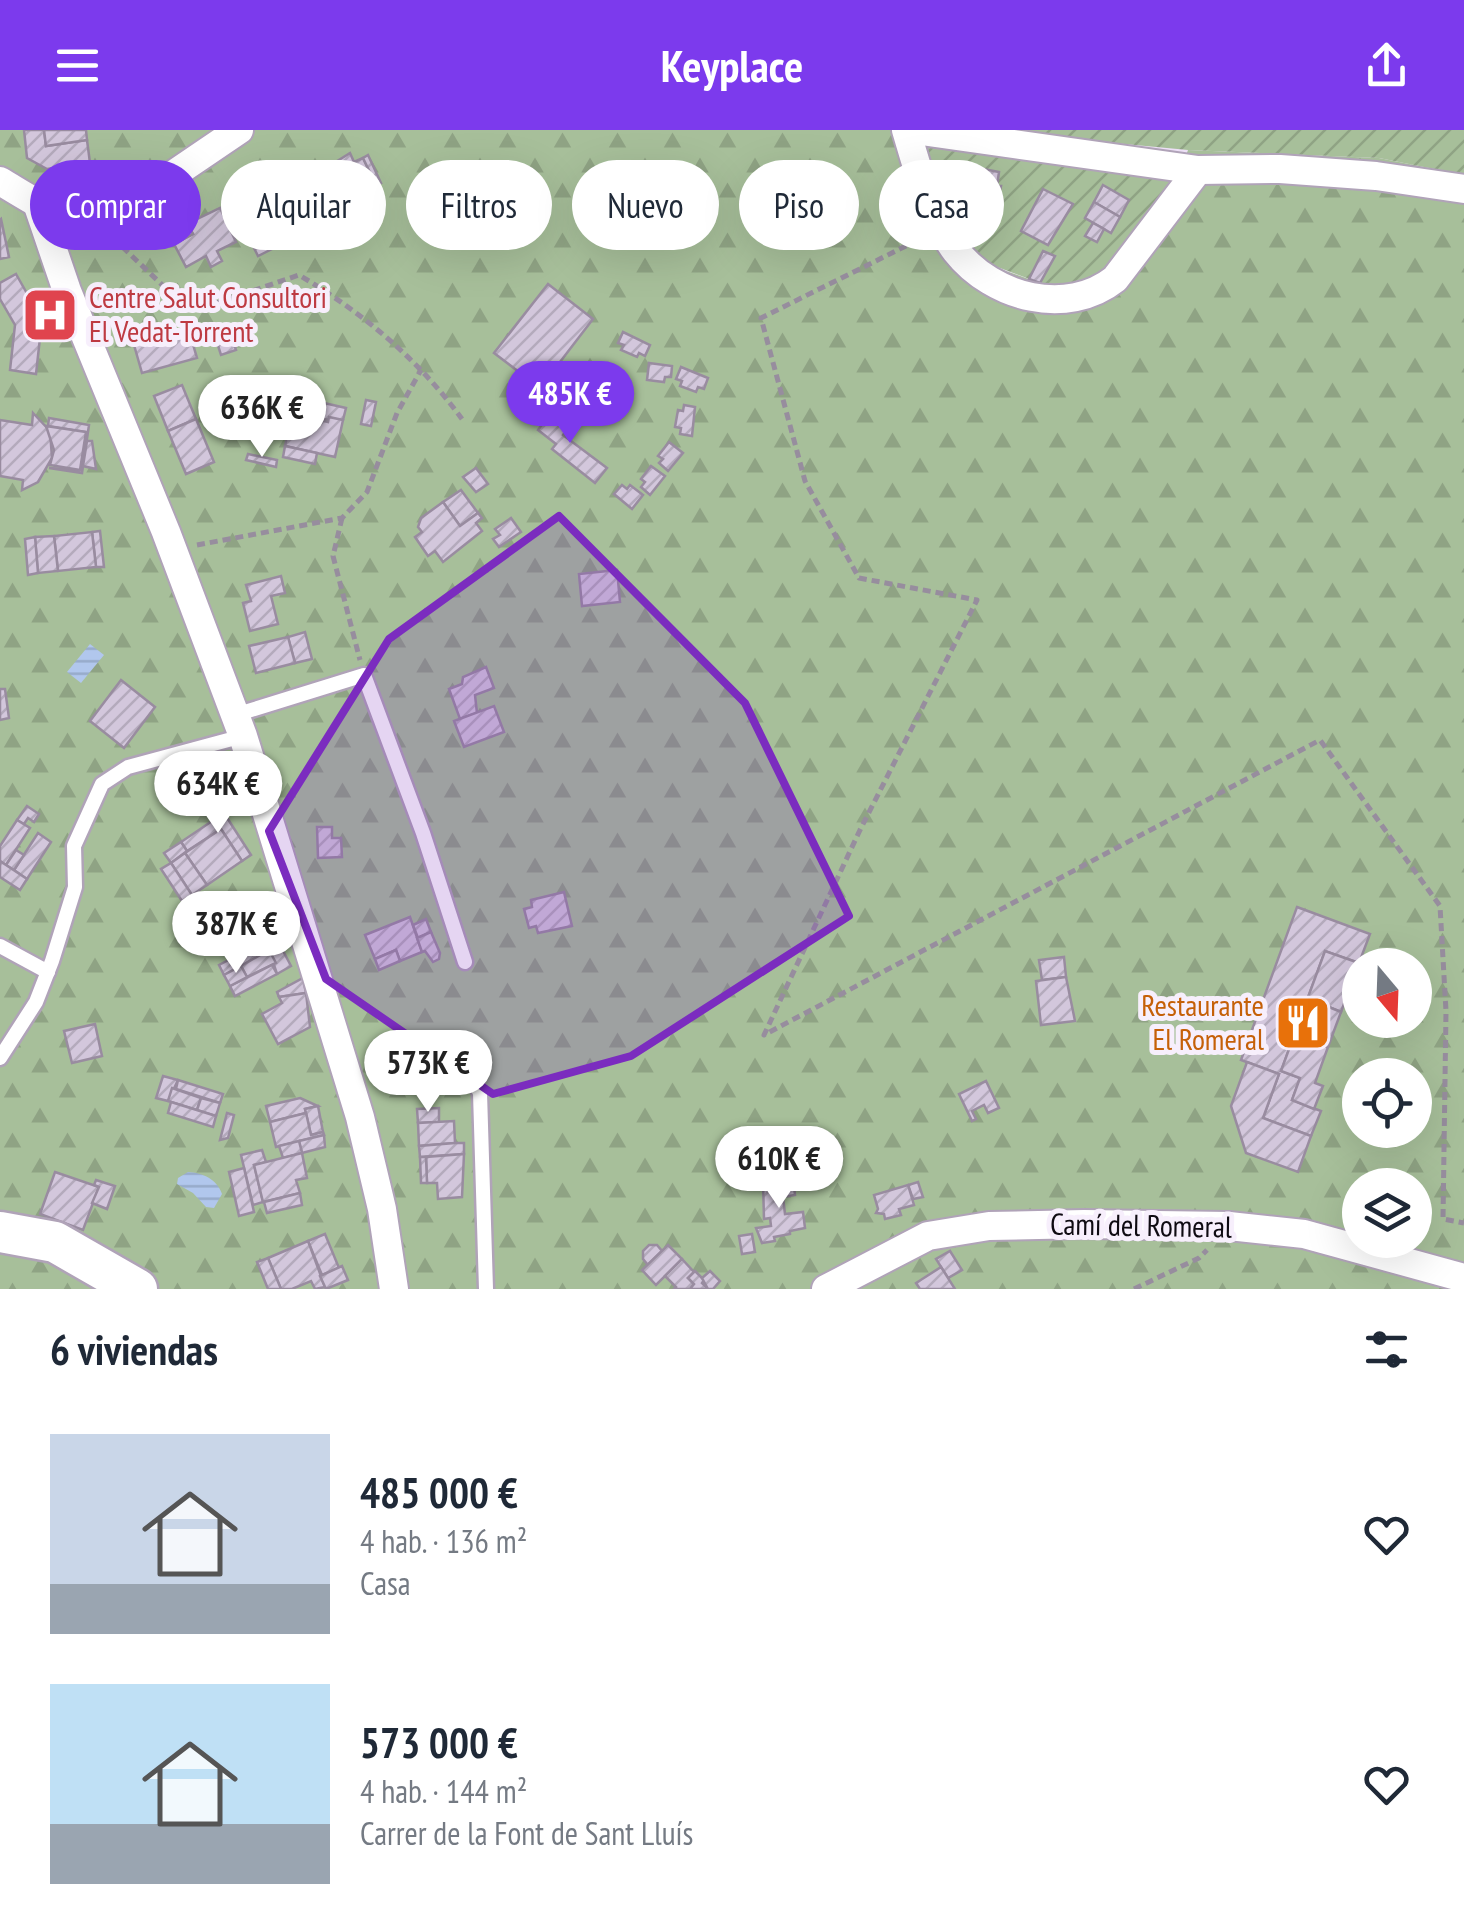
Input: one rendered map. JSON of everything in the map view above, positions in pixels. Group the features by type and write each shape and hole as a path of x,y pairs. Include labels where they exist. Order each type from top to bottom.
{"street":[{"path":"194,160 238,130"},
{"path":"906,130 915,160"},
{"path":"914,130 1198,170 1376,176 1464,189"},
{"path":"959,250 968,263 997,282 1038,300 1085,296 1115,279 1198,170"},
{"path":"0,180 30,198"},
{"path":"53,250 239,726 360,1117 382,1209 394,1289"},
{"name":"Camí del Romeral","path":"826,1289 928,1236 989,1226 1229,1226 1304,1234 1464,1278"},
{"path":"0,1232 55,1242 138,1289"}],"lane":[{"path":"0,1058 36,1002 48,972 75,887 74,846 102,784 128,766 364,675 424,833 464,962"},
{"path":"0,946 48,972"},
{"path":"472,1077 480,1093 485,1288"}],"path":[{"path":"123,250 177,299 202,308 299,275 337,298 408,354 462,419"},
{"path":"899,250 761,318 805,481 859,578 977,600 860,830 764,1035 1320,740 1440,906 1446,1011 1444,1219 1464,1223"},
{"path":"364,675 333,556 342,518 367,492 397,413 422,370"},
{"path":"173,550 342,518"},
{"path":"1134,1289 1199,1258 1229,1226"}],"highlighted area":[{"path":"559,516 745,703 849,916 631,1056 493,1094 326,979 269,831 389,639"}],"green space":[{"path":"0,130 909,130 927,160 879,160 879,250 982,250 992,266 1054,288 1180,172 1188,150 1379,158 1464,175 1464,1289 0,1289"},
{"path":"977,130 1464,130 1464,175 1379,158 1188,150"},
{"path":"921,147 1180,172 1108,267 1086,284 1054,288 992,265 972,250 1004,250 1004,160 927,160"}],"water":[{"path":"90,644 104,655 81,683 67,672"},
{"path":"188,1172 204,1175 217,1184 222,1194 214,1208 206,1207 177,1184 178,1178"}],"building":[{"path":"24,130 44,130 46,146 87,140 90,160 27,158"},
{"path":"44,130 86,130 87,140 46,146"},
{"path":"1103,185 1129,200 1120,217 1094,202"},
{"path":"1043,189 1073,204 1048,245 1021,231"},
{"path":"1094,202 1120,217 1111,233 1085,218"},
{"path":"220,208 221,249 217,251 222,261 211,267 206,256 186,267 177,250 201,250 201,217"},
{"path":"0,220 9,257 0,259"},
{"path":"1093,223 1104,229 1097,242 1085,236"},
{"path":"1043,251 1055,256 1040,283 1029,279"},
{"name":"Centre Salut Consultori El Vedat-Torrent","path":"16,274 42,320 36,374 10,370 15,325 0,299 0,283"},
{"path":"548,284 593,319 540,388 494,353"},
{"path":"228,325 236,350 221,355 213,330"},
{"path":"189,331 197,358 142,373 134,345"},
{"path":"623,332 650,345 645,356 621,350 624,345 618,343"},
{"path":"649,363 672,366 671,377 665,377 664,382 647,380"},
{"path":"681,367 708,378 704,389 698,387 696,392 680,386 682,381 676,379"},
{"path":"182,385 196,419 168,431 154,396"},
{"path":"366,400 376,402 371,426 361,424"},
{"path":"324,403 346,408 343,420 315,419 314,425 291,420 293,413 309,417 310,411 316,413"},
{"path":"684,405 695,407 692,436 680,434 681,428 675,427 678,410 683,411"},
{"path":"555,407 573,421 563,435 607,468 595,483 552,449 556,444 538,430"},
{"path":"262,410 281,414 278,431 258,427"},
{"path":"33,413 50,431 52,458 38,482 22,490 23,480 0,476 0,420 32,425"},
{"path":"329,417 343,420 335,457 285,446 291,420 314,425 315,419 328,422"},
{"path":"49,418 89,425 82,473 49,468 80,470 86,432 48,426"},
{"path":"196,419 214,462 186,474 168,431"},
{"path":"46,426 86,432 80,470 50,465 54,450"},
{"path":"87,441 92,441 96,469 83,466"},
{"path":"669,442 683,453 668,471 659,463 663,459 658,456"},
{"path":"285,446 317,453 315,464 283,457"},
{"path":"248,454 277,460 276,467 246,460"},
{"path":"651,466 665,476 650,495 641,487 645,482 641,479"},
{"path":"476,468 488,484 476,492 463,477"},
{"path":"622,485 627,489 630,485 643,495 632,509 614,494"},
{"path":"461,490 478,513 460,526 443,502"},
{"path":"443,502 460,526 478,513 482,518 476,523 482,531 443,562 435,551 428,556 415,537 422,532 418,527 421,518"},
{"path":"511,518 521,532 499,547 493,539 500,535 495,529"},
{"path":"100,531 104,567 96,567 92,532"},
{"path":"92,532 96,567 58,571 54,536"},
{"path":"54,536 58,571 38,573 35,537"},
{"path":"35,537 38,573 28,575 25,539"},
{"path":"617,570 620,602 582,606 579,574"},
{"path":"281,576 285,593 271,596 278,624 250,631 243,603 251,601 246,585"},
{"path":"305,632 312,659 295,663 288,637"},
{"path":"288,637 295,663 256,673 249,646"},
{"path":"486,667 494,688 475,695 477,713 460,719 449,689 462,684 463,677"},
{"path":"121,680 155,707 124,748 90,721"},
{"path":"0,689 5,689 9,718 0,720"},
{"path":"494,706 504,732 464,747 454,721"},
{"path":"27,806 39,814 34,822 28,818 24,824 17,820"},
{"path":"224,813 251,855 242,861 221,829 187,851 181,842"},
{"path":"17,820 30,828 6,865 0,861 0,846"},
{"path":"317,827 332,827 332,838 341,838 342,857 318,858"},
{"path":"221,829 242,861 207,885 185,853"},
{"path":"38,833 51,842 27,879 14,870"},
{"path":"181,842 187,851 171,863 164,853"},
{"path":"16,850 24,855 14,870 6,865"},
{"path":"185,853 207,885 192,895 171,863"},
{"path":"0,861 27,879 20,890 0,877"},
{"path":"171,863 192,895 182,901 161,869"},
{"path":"564,892 572,926 538,933 536,926 529,928 524,909 532,907 531,900"},
{"path":"1297,907 1370,934 1365,948 1342,948 1342,957 1325,951 1281,1071 1300,1078 1292,1100 1321,1111 1311,1136 1263,1118 1279,1074 1241,1060"},
{"path":"410,917 422,952 400,961 396,950 375,959 365,935"},
{"path":"426,919 431,932 418,938 413,925"},
{"path":"431,932 440,953 433,962 422,952 417,938"},
{"path":"261,943 266,953 224,975 219,965"},
{"path":"280,945 291,966 277,974 269,950"},
{"path":"269,950 276,963 247,977 241,966"},
{"path":"396,950 400,961 379,970 375,959"},
{"path":"1325,951 1342,957 1341,1012 1324,1005 1311,1041 1328,1047 1315,1083 1323,1086 1314,1109 1292,1100 1300,1078 1281,1071"},
{"path":"1064,957 1066,977 1042,980 1039,960"},
{"path":"272,965 277,974 235,996 230,986"},
{"path":"241,966 247,977 230,986 224,975"},
{"path":"1066,977 1075,1021 1041,1025 1036,981"},
{"path":"303,978 306,993 279,997 277,992"},
{"path":"306,993 310,1027 278,1044 262,1014 282,1003 279,997"},
{"path":"1324,1005 1341,1012 1328,1047 1311,1041"},
{"path":"95,1024 102,1056 72,1063 64,1031"},
{"path":"1247,1062 1279,1074 1263,1118 1311,1136 1298,1172 1246,1153 1231,1106"},
{"path":"163,1076 178,1080 168,1101 156,1098"},
{"path":"178,1080 223,1094 220,1103 176,1089"},
{"path":"986,1081 999,1108 988,1113 984,1105 972,1111 976,1119 972,1121 959,1094"},
{"path":"172,1088 201,1098 197,1110 168,1101"},
{"path":"201,1098 220,1103 216,1116 197,1110"},
{"path":"300,1098 318,1106 270,1122 266,1106"},
{"path":"171,1102 216,1116 213,1127 168,1113"},
{"path":"318,1106 323,1132 311,1135 305,1109"},
{"path":"439,1108 439,1122 418,1123 417,1109"},
{"path":"227,1113 234,1115 228,1138 220,1140"},
{"path":"306,1113 311,1135 324,1135 276,1147 270,1122"},
{"path":"454,1121 455,1143 419,1146 418,1123"},
{"path":"324,1135 325,1147 302,1153 299,1141"},
{"path":"299,1141 302,1153 283,1158 279,1146"},
{"path":"464,1143 464,1154 420,1157 419,1146"},
{"path":"262,1150 266,1162 254,1165 263,1202 253,1205 241,1155"},
{"path":"302,1153 307,1178 296,1180 300,1193 263,1202 254,1165"},
{"path":"464,1154 462,1197 438,1199 437,1183 427,1183 426,1157"},
{"path":"420,1157 426,1157 427,1183 421,1183"},
{"path":"244,1168 254,1212 239,1216 229,1172"},
{"path":"55,1172 99,1187 83,1230 40,1214"},
{"path":"793,1178 795,1195 783,1197 785,1214 803,1212 805,1228 762,1243 756,1228 771,1226 770,1218 764,1219 763,1182"},
{"path":"96,1180 115,1186 107,1209 92,1203 99,1187 94,1185"},
{"path":"918,1182 923,1197 913,1199 908,1185"},
{"path":"908,1185 914,1205 899,1209 901,1215 885,1219 884,1214 876,1213 874,1195"},
{"path":"300,1193 302,1205 267,1213 264,1202"},
{"path":"325,1234 339,1268 322,1275 308,1241"},
{"path":"752,1234 755,1252 742,1254 739,1236"},
{"path":"308,1241 325,1287 315,1289 311,1281 281,1289 268,1258"},
{"path":"649,1245 657,1245 662,1251 648,1265 643,1251"},
{"path":"668,1245 682,1259 656,1285 642,1270"},
{"path":"950,1251 962,1270 948,1278 936,1259"},
{"path":"268,1258 281,1289 268,1289 257,1262"},
{"path":"682,1259 694,1272 688,1278 694,1284 690,1289 674,1289 665,1276"},
{"path":"342,1266 348,1280 326,1289 320,1276"},
{"path":"941,1267 955,1289 920,1289 916,1283"},
{"path":"695,1271 708,1289 690,1289 694,1284 688,1278"},
{"path":"710,1271 720,1281 713,1289 708,1289 702,1278"}],"place":[{"name":"Centre Salut Consultori El Vedat-Torrent","path":"50,315"},
{"name":"Restaurante El Romeral","path":"1303,1023"}]}
